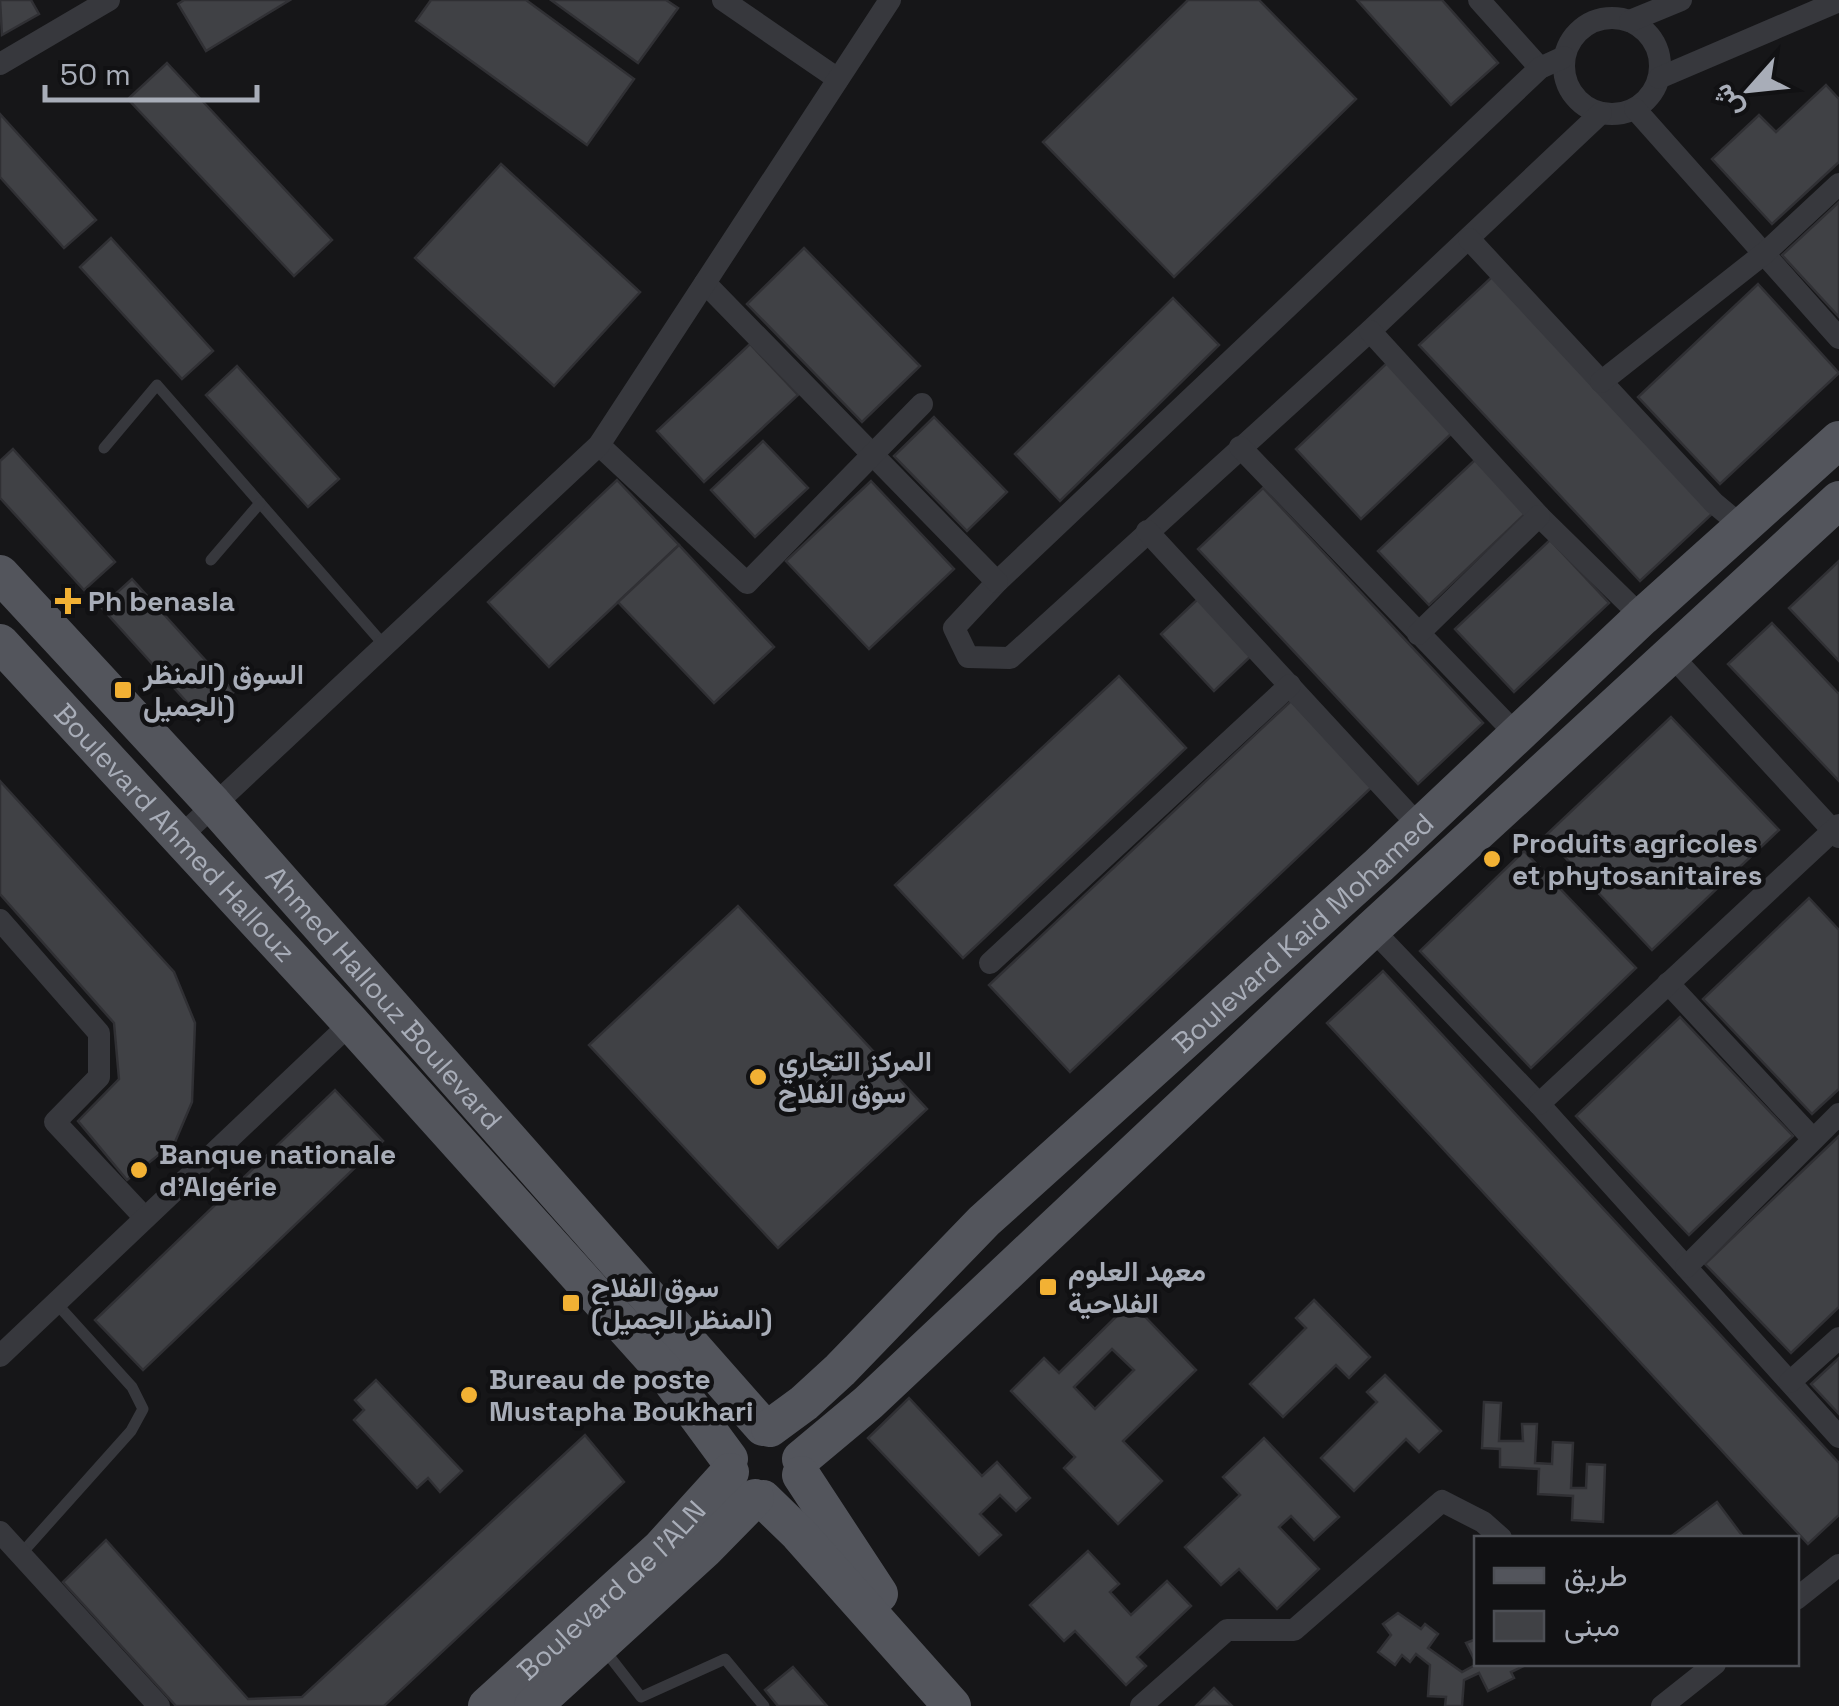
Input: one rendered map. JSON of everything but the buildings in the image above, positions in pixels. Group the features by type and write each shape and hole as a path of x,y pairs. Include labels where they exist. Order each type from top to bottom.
{"main road":[{"name":"Boulevard Kaid Mohamed","path":"766,1427 804,1402 840,1370 984,1221 1420,827 1642,617 1839,440"},
{"name":"Boulevard Kaid Mohamed","path":"801,1467 1372,929 1839,500"},
{"name":"Ahmed Hallouz Boulevard","path":"0,574 214,804 766,1427"},
{"name":"Boulevard Ahmed Hallouz","path":"0,642 351,1023"},
{"name":"Ahmed Hallouz Boulevard","path":"351,1023 665,1372 744,1482 799,1534 953,1706"},
{"path":"801,1467 790,1492 782,1497 744,1482 737,1440 753,1429 766,1427 794,1441 801,1467 953,1706"},
{"name":"Boulevard de l'ALN","path":"533,1706 704,1549 744,1482"},
{"name":"Boulevard de l'ALN","path":"487,1706 661,1548 744,1482"},
{"path":"704,1549 750,1533 799,1534"}],"street":[{"path":"1,61 109,0"},
{"path":"723,0 838,78"},
{"path":"180,837 599,445 890,0"},
{"path":"1479,0 1540,68"},
{"path":"1633,10 1651,38 1660,64 1659,78 1650,96 1635,109 1601,113 1588,108 1568,86 1563,72 1569,43 1588,23 1633,10 1682,0"},
{"path":"1659,78 1839,0"},
{"path":"1564,56 1540,68 997,582 954,628 968,657 1010,658 1370,331 1601,113"},
{"path":"1635,109 1839,338"},
{"path":"1601,382 1766,252 1839,184"},
{"path":"1469,238 1714,503 1744,528"},
{"path":"705,283 997,582"},
{"path":"1370,331 1539,516 1642,617"},
{"path":"599,445 747,583 922,404"},
{"path":"1240,447 1517,735"},
{"path":"1418,634 1539,516"},
{"path":"1148,532 1420,827"},
{"path":"1539,1104 1837,831 1672,655"},
{"path":"990,964 1290,685"},
{"path":"0,920 99,1033 99,1077 55,1122 146,1218"},
{"path":"1372,929 1539,1104 1839,1436"},
{"path":"1668,983 1813,1139"},
{"path":"0,1356 351,1023"},
{"path":"1686,1267 1839,1114"},
{"path":"1790,1382 1839,1338"},
{"path":"1141,1706 1227,1630 1294,1630 1442,1501 1483,1522 1499,1536"},
{"path":"0,1532 160,1706"},
{"path":"1799,1597 1839,1565"},
{"path":"1662,1706 1713,1666"}],"lane":[{"path":"104,448 157,385 384,645"},
{"path":"210,560 260,503"},
{"path":"21,1554 131,1431 143,1409 132,1387 56,1302"},
{"path":"599,1643 642,1697 726,1659 764,1706"}],"place":[{"name":"Ph benasla","path":"68,601"},
{"name":"السوق (المنظر الجميل)","path":"123,690"},
{"name":"Produits agricoles et phytosanitaires","path":"1492,859"},
{"name":"المركز التجاري سوق الفلاح","path":"758,1077"},
{"name":"Banque nationale d'Algérie","path":"139,1170"},
{"name":"معهد العلوم الفلاحية","path":"1048,1287"},
{"name":"سوق الفلاح (المنظر الجميل)","path":"571,1303"},
{"name":"Bureau de poste Mustapha Boukhari","path":"469,1395"}]}
